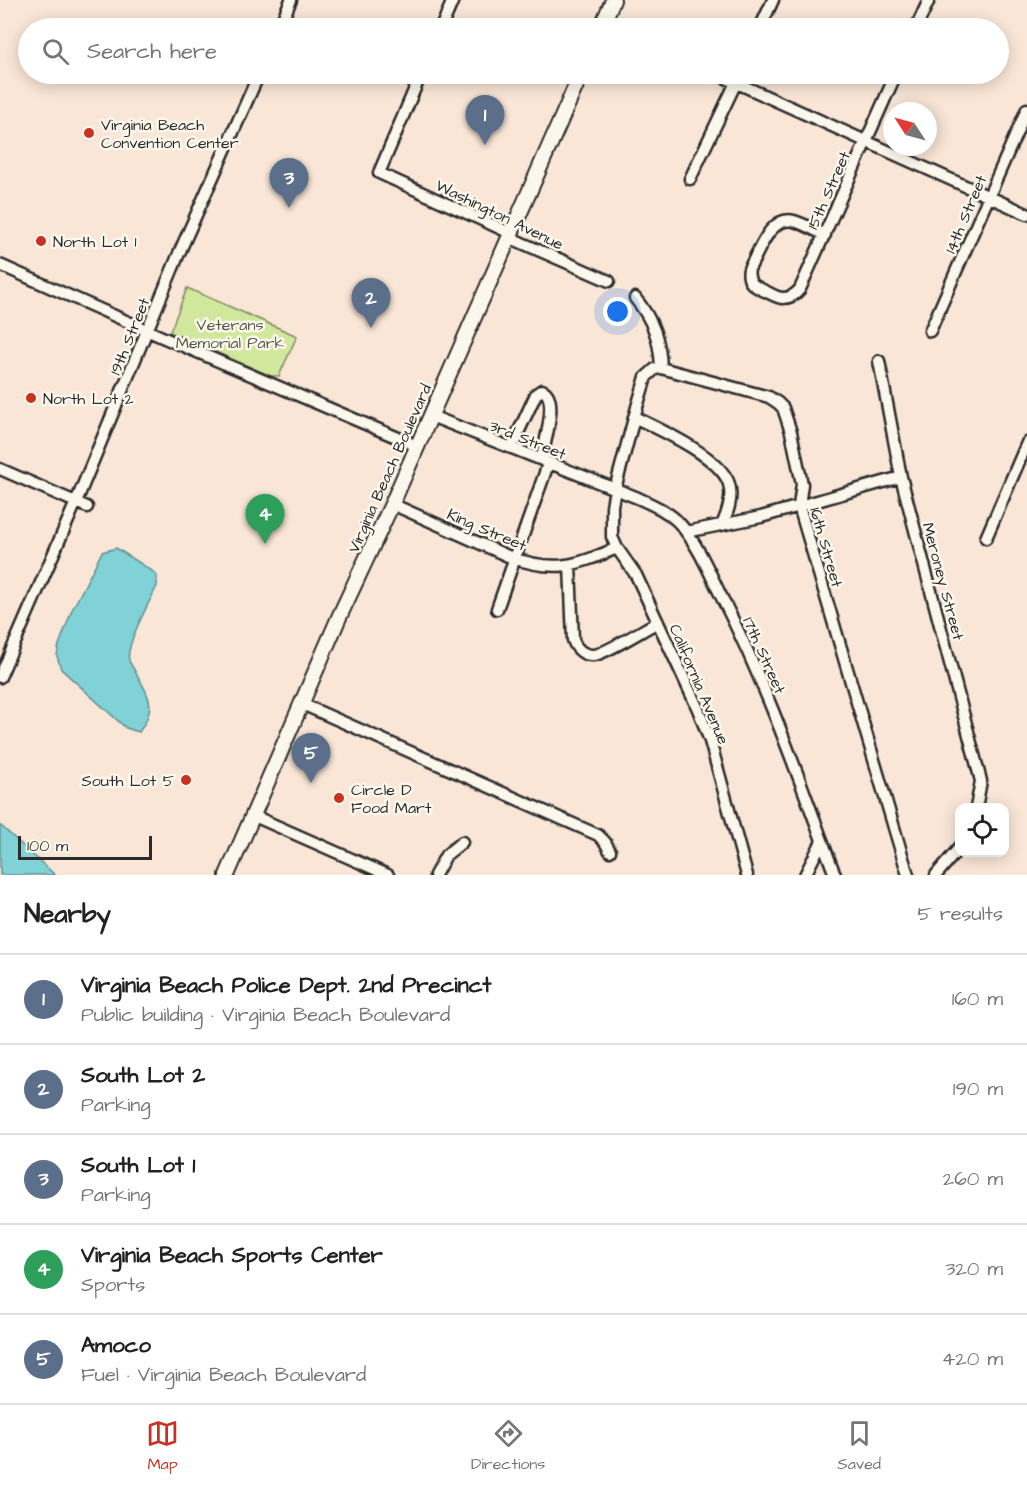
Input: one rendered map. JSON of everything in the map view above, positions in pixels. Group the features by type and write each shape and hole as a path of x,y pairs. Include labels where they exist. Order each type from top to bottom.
{"main road":[{"path":"608,18 613,0"},
{"name":"Virginia Beach Boulevard","path":"227,875 577,84"}],"street":[{"path":"283,18 291,0"},
{"path":"445,18 453,0"},
{"path":"765,18 773,0"},
{"path":"921,18 929,0"},
{"name":"19th Street","path":"0,677 255,84"},
{"name":"Washington Avenue","path":"417,84 379,173 609,281"},
{"path":"690,179 735,84"},
{"path":"750,84 1027,214"},
{"name":"15th Street","path":"825,235 794,221 783,220 774,225 749,269 748,277 754,286 780,298 790,297 800,289 825,235 892,84"},
{"name":"14th Street","path":"930,331 1027,109"},
{"path":"0,265 147,331 417,446"},
{"path":"617,548 612,537 611,523 615,489 646,377 655,369 661,368 661,354 656,333 651,320 635,298"},
{"name":"Meroney Street","path":"879,361 901,477 981,781 977,803"},
{"name":"16th Street","path":"661,368 769,397 783,408 791,432 802,484 799,506 908,875"},
{"path":"496,609 547,467 543,456 550,424 550,396 547,392 542,390 536,394 511,448"},
{"name":"3rd Street","path":"431,416 615,489"},
{"path":"634,417 680,441 717,466 723,473 730,487 730,497 729,508 722,525"},
{"path":"986,538 1027,443"},
{"path":"0,469 87,507"},
{"path":"686,532 799,506 901,477"},
{"name":"17th Street","path":"615,489 657,507 668,514 686,532 736,625 761,679 835,875"},
{"name":"King Street","path":"392,504 515,559 545,566 580,564 617,548"},
{"name":"California Avenue","path":"617,548 636,575 698,709 747,875"},
{"path":"570,565 573,640 578,650 597,655 658,622"},
{"path":"302,704 598,835 610,851"},
{"path":"254,816 388,875"},
{"path":"805,875 822,841"},
{"path":"435,875 446,855 462,842"},
{"path":"936,875 955,853"}],"green space":[{"name":"Veterans Memorial Park","path":"187,288 297,336 279,376 271,376 170,332"}],"water":[{"path":"116,548 157,576 157,586 134,634 129,653 130,662 150,702 148,716 139,732 126,728 61,669 57,656 72,610 102,552"},
{"path":"1,826 55,875 0,875"}],"place":[{"name":"Virginia Beach Convention Center","path":"89,133"},
{"name":"Virginia Beach Police Dept. 2nd Precinct","path":"485,145"},
{"name":"South Lot 1","path":"289,208"},
{"name":"North Lot 1","path":"41,241"},
{"name":"South Lot 2","path":"371,328"},
{"name":"North Lot 2","path":"31,398"},
{"name":"Virginia Beach Sports Center","path":"265,544"},
{"name":"South Lot 5","path":"186,780"},
{"name":"Amoco","path":"311,783"},
{"name":"Circle D Food Mart","path":"339,798"}]}
